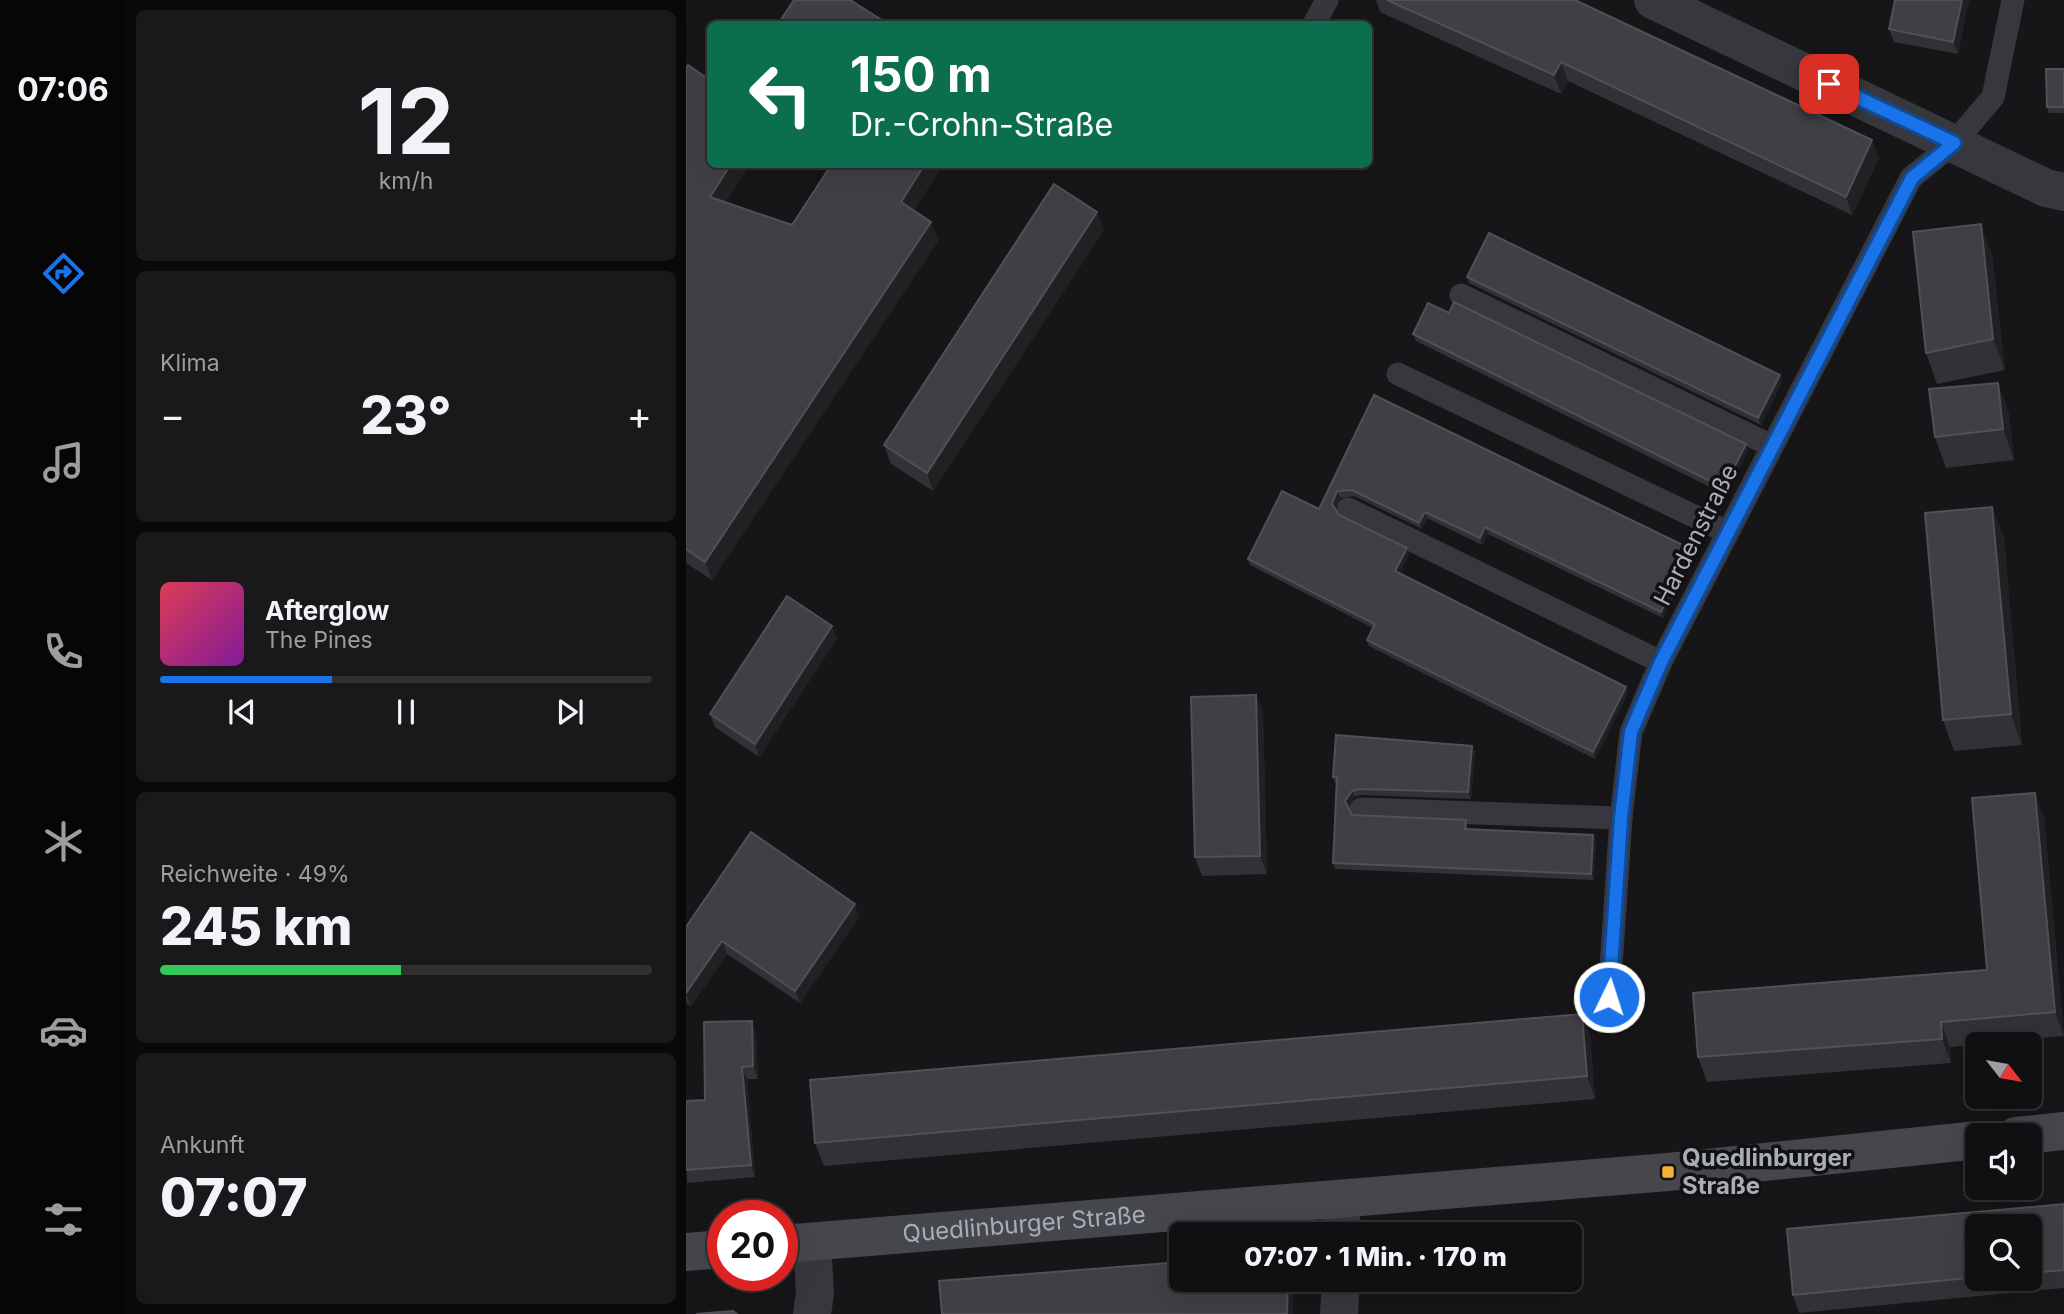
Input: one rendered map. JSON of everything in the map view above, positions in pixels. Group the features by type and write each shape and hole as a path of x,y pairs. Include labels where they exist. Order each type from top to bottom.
{"main road":[{"path":"2042,1133 2064,1131"},
{"name":"Quedlinburger Straße","path":"798,1243 1341,1217 1668,1172 1965,1141"},
{"path":"686,1252 707,1250"}],"street":[{"path":"1653,0 2046,188 2064,192"},
{"path":"798,1246 815,1293 812,1314"},
{"path":"1339,1314 1340,1292"}],"lane":[{"path":"1316,21 1327,0"},
{"name":"Hardenstraße","path":"1609,997 1621,818 1631,732 1661,662 1912,178 1954,143 1993,97 2013,0"},
{"path":"1461,295 1772,446"},
{"path":"1398,374 1727,533"},
{"path":"1348,509 1661,662"},
{"path":"1362,809 1621,818"}],"building":[{"path":"794,0 850,0 883,21 780,21"},
{"path":"1387,0 1575,0 1872,140 1846,197 1561,62 1554,75"},
{"path":"1895,0 1962,0 1953,42 1889,29"},
{"path":"688,65 707,78 707,168 728,168 710,197 792,225 829,168 922,168 901,202 931,222 705,562 686,549"},
{"path":"2046,69 2064,69 2064,107 2047,107"},
{"path":"1054,184 1097,212 927,473 884,445"},
{"path":"1981,224 1993,339 1926,353 1913,232"},
{"path":"1489,233 1780,375 1758,418 1467,277"},
{"path":"1454,302 1746,444 1724,488 1413,334 1428,303 1449,313"},
{"path":"1998,383 2003,429 1935,437 1929,389"},
{"path":"1374,395 1691,549 1661,612 1485,527 1480,538 1425,512 1419,523 1352,490 1337,491 1332,504 1339,515 1407,548 1395,571 1626,687 1593,752 1367,640 1375,624 1248,559 1282,491 1319,509"},
{"path":"1992,507 2011,714 1943,720 1925,513"},
{"path":"787,596 832,626 755,744 710,714"},
{"path":"1256,695 1260,856 1195,857 1191,697"},
{"path":"1336,735 1472,746 1468,792 1358,789 1352,791 1345,801 1352,815 1466,820 1465,829 1593,835 1591,874 1333,863"},
{"path":"2035,793 2055,1012 1941,1022 1942,1039 1698,1057 1693,993 1987,970 1972,798"},
{"path":"751,832 855,904 795,991 722,941 686,993 686,927"},
{"path":"1582,1014 1587,1076 815,1143 810,1080"},
{"path":"752,1021 753,1066 742,1067 751,1165 686,1170 686,1101 705,1100 704,1022"},
{"path":"2064,1204 2064,1270 2042,1272 2042,1214 1965,1214 1965,1278 1793,1295 1787,1229"},
{"path":"1169,1263 1169,1292 1288,1292 1287,1314 942,1314 939,1281"},
{"path":"733,1311 737,1314 696,1314"}],"place":[{"name":"Quedlinburger Straße","path":"1668,1172"}],"route":[{"path":"1609,997 1621,818 1631,732 1661,662 1912,178 1954,143 1829,84"}]}
